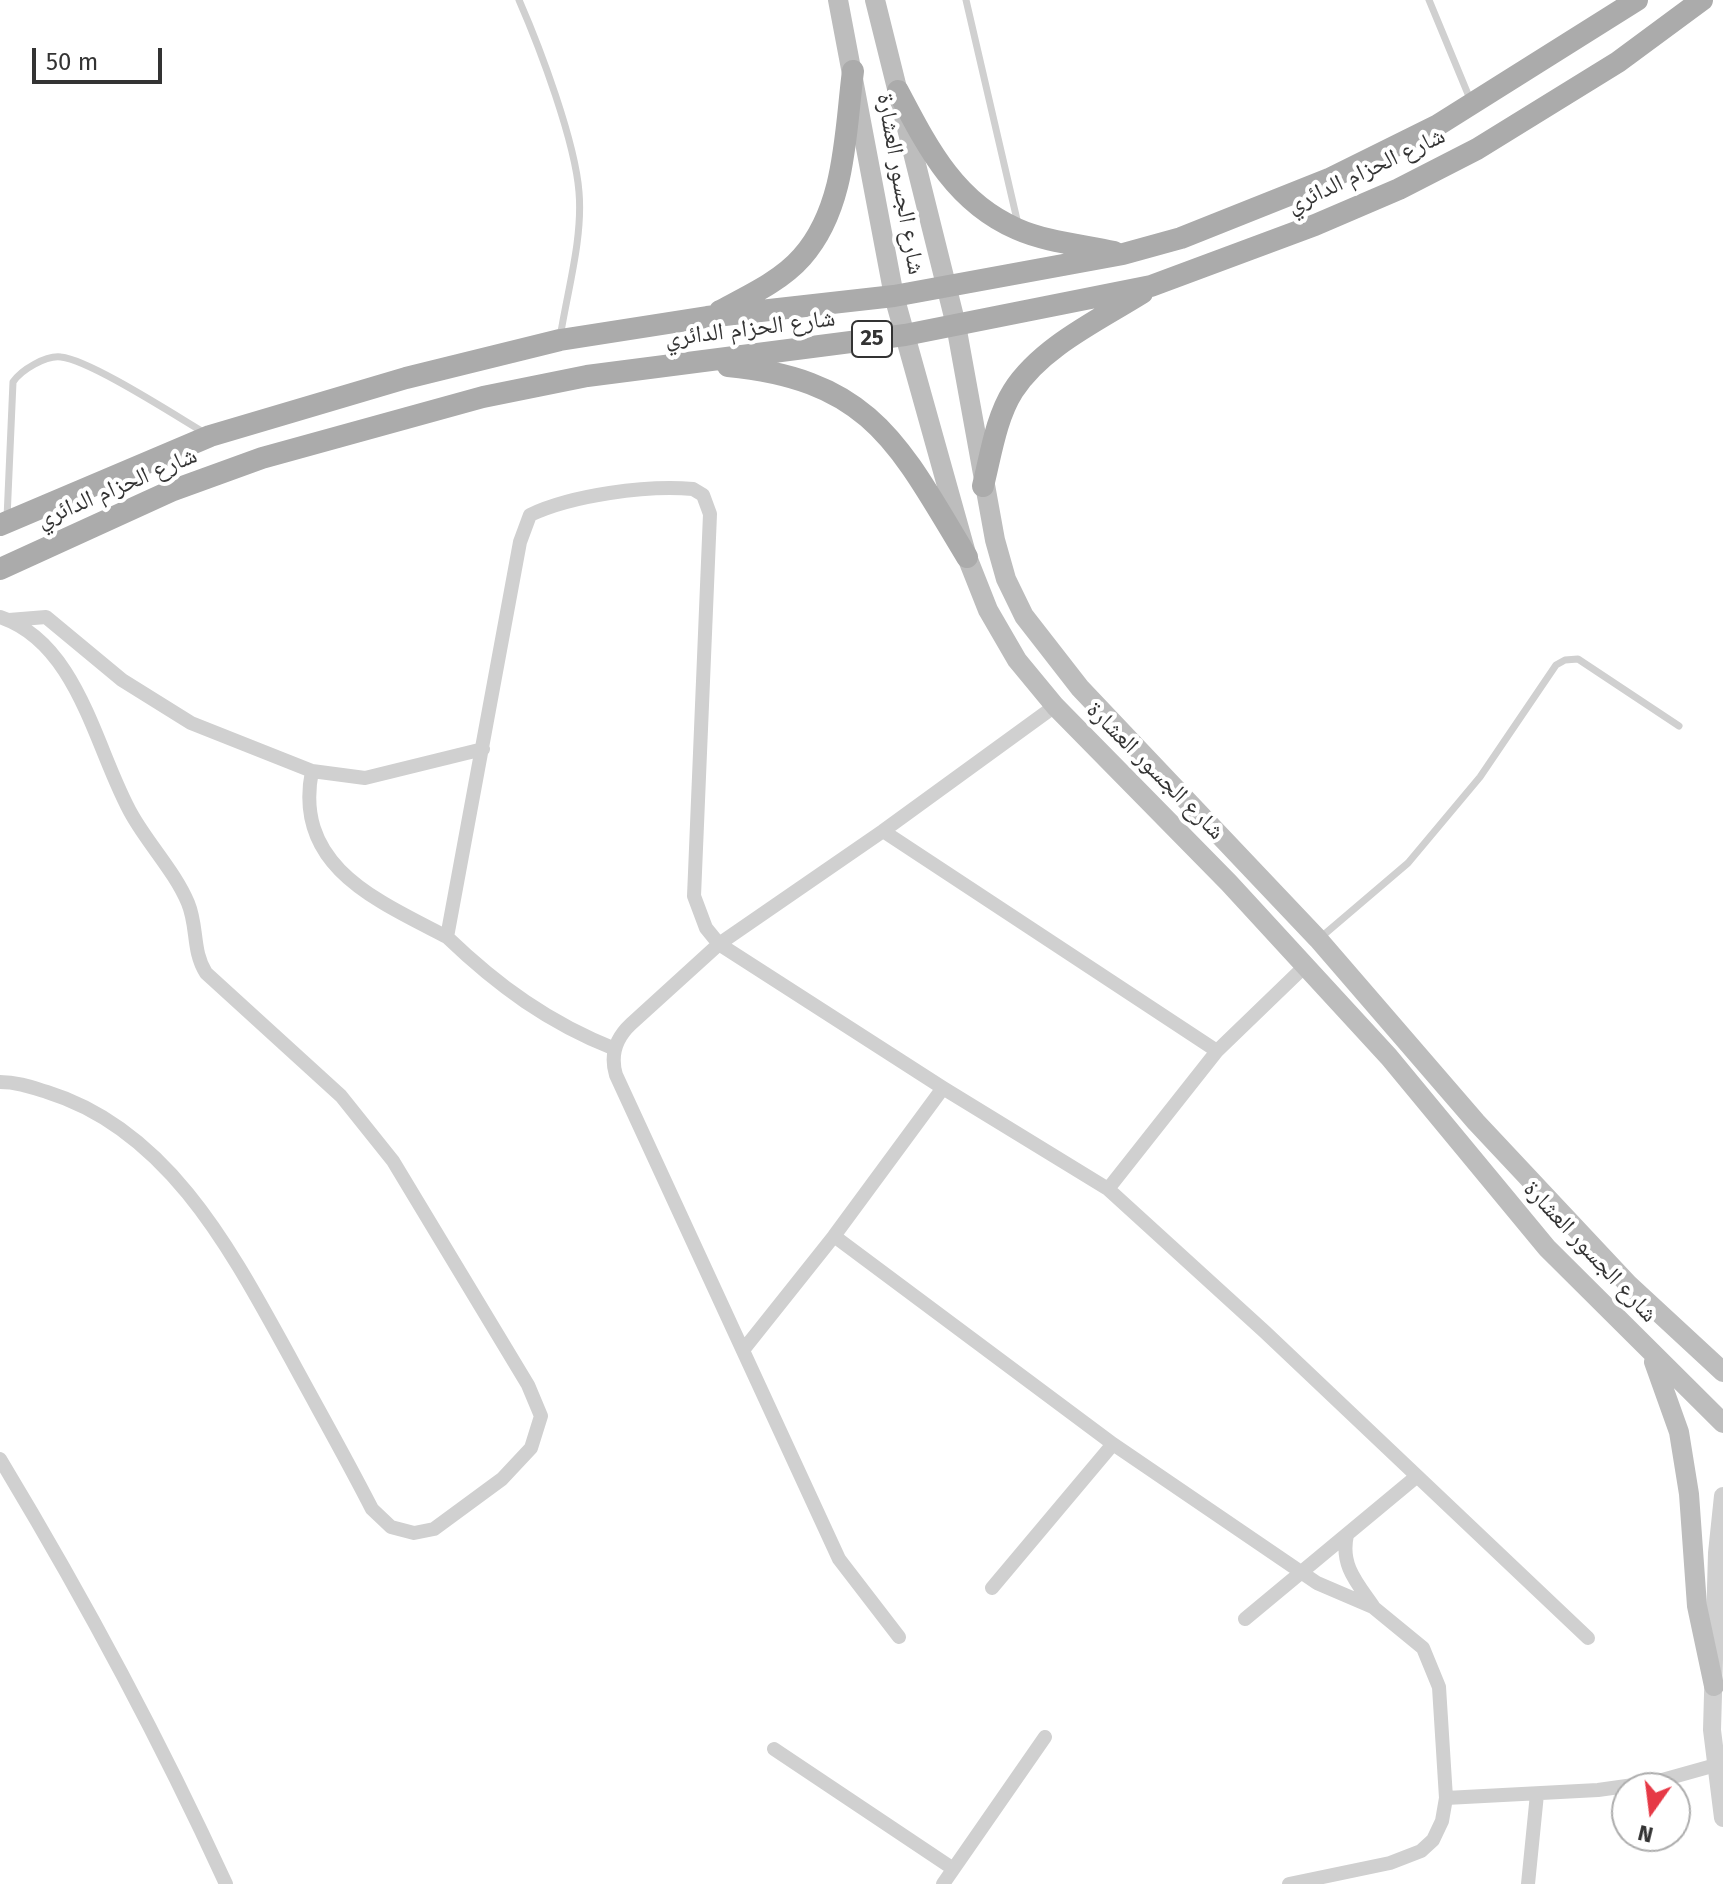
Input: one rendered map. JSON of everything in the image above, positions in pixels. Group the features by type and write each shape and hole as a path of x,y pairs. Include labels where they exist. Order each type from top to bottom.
{"main road":[{"name":"شارع الجسور العشارة","path":"838,0 894,296 967,557 988,610 1017,660 1055,706 1229,883 1389,1057 1547,1248 1723,1423"},
{"name":"شارع الجسور العشارة","path":"875,0 956,325 983,486 1006,579 1024,616 1051,655 1318,939 1476,1122 1569,1222 1723,1372"},
{"name":"شارع الحزام الدائري","path":"3,523 210,436 406,378 560,340 707,317 894,296 1123,254 1181,238 1301,191 1438,125 1637,0"},
{"name":"شارع الحزام الدائري","path":"0,569 171,491 262,458 483,397 587,376 905,335 1151,286 1315,225 1399,189 1477,149 1618,62 1702,0"},
{"path":"707,317 791,268 825,223 842,160 853,71"},
{"path":"898,91 933,158 953,183 988,214 1019,231 1123,254"},
{"path":"983,486 1003,411 1026,374 1046,355 1151,286"},
{"path":"691,363 745,368 799,379 822,386 858,407 888,433 907,459 967,557"},
{"path":"1651,1354 1679,1432 1689,1494 1697,1606 1714,1686"}],"street":[{"path":"447,937 520,542 530,515 556,504 611,494 681,488 703,495 710,514 694,896 706,928 719,944 943,1088 1108,1189 1265,1332 1588,1638"},
{"path":"5,618 46,617 122,680 191,723 312,771 350,778 380,776 483,749"},
{"path":"0,1082 15,1082 46,1091 99,1112 136,1139 174,1176 212,1226 259,1302 372,1509 391,1527 414,1533 434,1529 502,1479 531,1448 541,1416 528,1385 480,1301 439,1244 393,1161 341,1096 206,973 196,957 193,917 186,899 133,817 66,675 34,635 5,618"},
{"path":"899,1637 839,1559 616,1075 615,1049 621,1034 719,944 883,831 1055,706"},
{"path":"312,771 308,793 314,837 325,853 363,889 447,937 488,977 568,1030 615,1049"},
{"path":"883,831 1217,1051"},
{"path":"1108,1189 1217,1051 1304,967"},
{"path":"744,1349 834,1236 943,1088"},
{"path":"834,1236 1113,1444 1317,1583 1373,1607 1423,1648 1439,1687 1446,1798 1442,1821 1433,1840 1421,1851 1372,1868 1289,1884"},
{"path":"992,1588 1113,1444"},
{"path":"0,1459 66,1574 196,1820 226,1884"},
{"path":"1245,1619 1299,1571 1416,1477"},
{"path":"1723,1496 1717,1553 1714,1686 1723,1818"},
{"path":"1347,1535 1344,1554 1347,1568 1373,1607"},
{"path":"943,1884 1045,1737"},
{"path":"774,1749 952,1868"},
{"path":"1446,1798 1537,1794 1655,1782 1719,1764"},
{"path":"1528,1884 1537,1794"}],"lane":[{"path":"519,0 543,63 579,192 578,224 560,340"},
{"path":"966,0 1019,231"},
{"path":"1429,0 1473,104"},
{"path":"3,523 13,382 19,373 52,358 61,357 92,370 210,436"},
{"path":"1318,939 1408,863 1480,777 1556,665 1565,660 1578,659 1679,726"}]}
